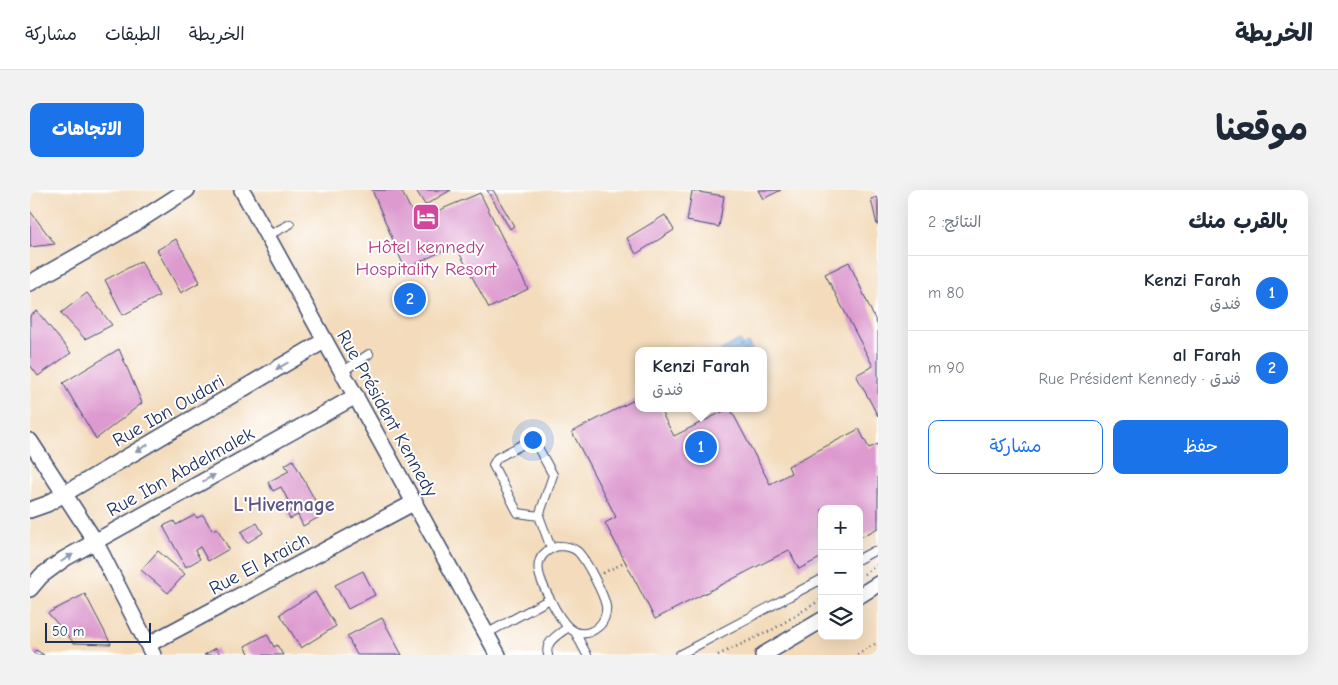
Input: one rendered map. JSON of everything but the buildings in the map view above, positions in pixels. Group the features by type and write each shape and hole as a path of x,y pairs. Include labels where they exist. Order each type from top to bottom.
{"street":[{"path":"30,283 134,224 188,190"},
{"name":"Rue Président Kennedy","path":"242,190 324,341 415,502 486,634 494,654"},
{"name":"Rue Ibn Oudari","path":"30,510 63,494 324,341"},
{"name":"Rue Ibn Abdelmalek","path":"30,589 50,569 95,541 356,396"},
{"path":"30,441 95,541 151,650"},
{"name":"Rue El Araich","path":"151,650 415,502"},
{"path":"861,595 878,584"},
{"path":"763,655 818,622"}],"lane":[{"path":"267,236 290,224"},
{"path":"342,372 369,354"},
{"path":"539,516 518,513 493,465 497,458 531,441 535,442 553,475 539,516 551,548"},
{"path":"569,547 577,551 593,578 604,598 605,616 601,625 593,630 584,633 575,632 567,628 550,599 538,572 539,563 543,554 551,548 569,547"},
{"path":"863,557 874,551"},
{"path":"679,655 818,581"},
{"path":"486,634 550,599"},
{"path":"548,655 546,650 549,643 567,628"},
{"path":"575,632 587,655"}],"path":[{"path":"593,578 626,562"},
{"path":"863,575 878,564"},
{"path":"718,655 772,630 818,601"},
{"path":"857,655 878,642"}],"water":[{"path":"739,340 742,344 740,347 727,347"},
{"path":"748,343 750,347 741,347"}],"place":[{"name":"Hôtel kennedy Hospitality Resort","path":"426,217"},
{"name":"al Farah","path":"410,299"},
{"name":"Kenzi Farah","path":"701,447"}],"district":[{"name":"L'Hivernage","path":"284,504"}]}
